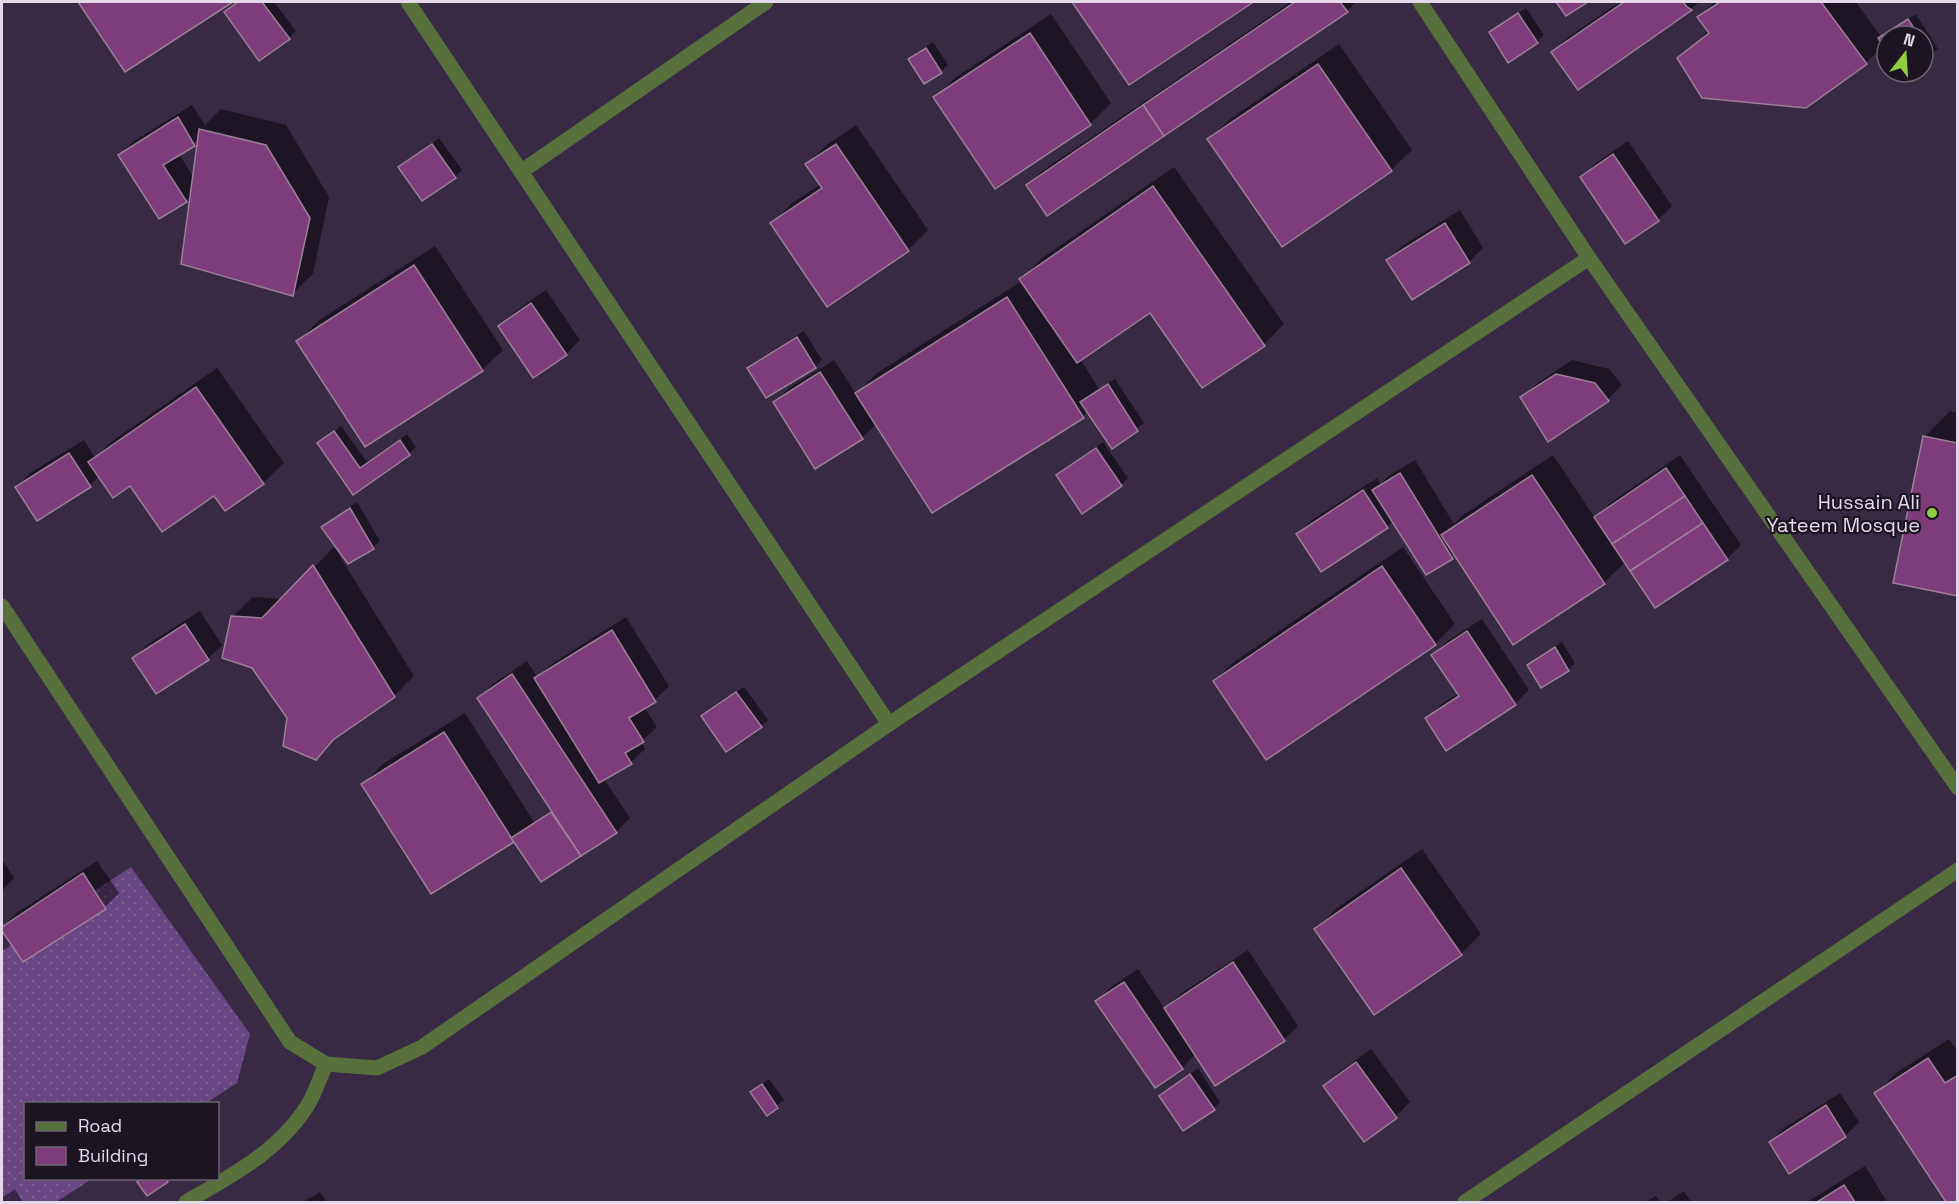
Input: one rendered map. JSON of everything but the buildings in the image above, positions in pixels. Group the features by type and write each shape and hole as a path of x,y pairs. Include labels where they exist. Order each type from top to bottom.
{"street":[{"path":"408,2 889,724"},
{"path":"522,171 766,2"},
{"path":"1420,2 1589,258 1958,788"},
{"path":"2,606 290,1042 326,1064 377,1068 422,1047 889,724 1589,258"},
{"path":"1465,1203 1958,870"},
{"path":"186,1203 248,1165 281,1137 308,1104 326,1064"}],"shaded area":[{"path":"131,867 250,1034 237,1083 208,1102 24,1102 24,1180 90,1180 56,1202 2,1202 2,951"}],"place":[{"name":"Hussain Ali Yateem Mosque","path":"1932,513"}]}
